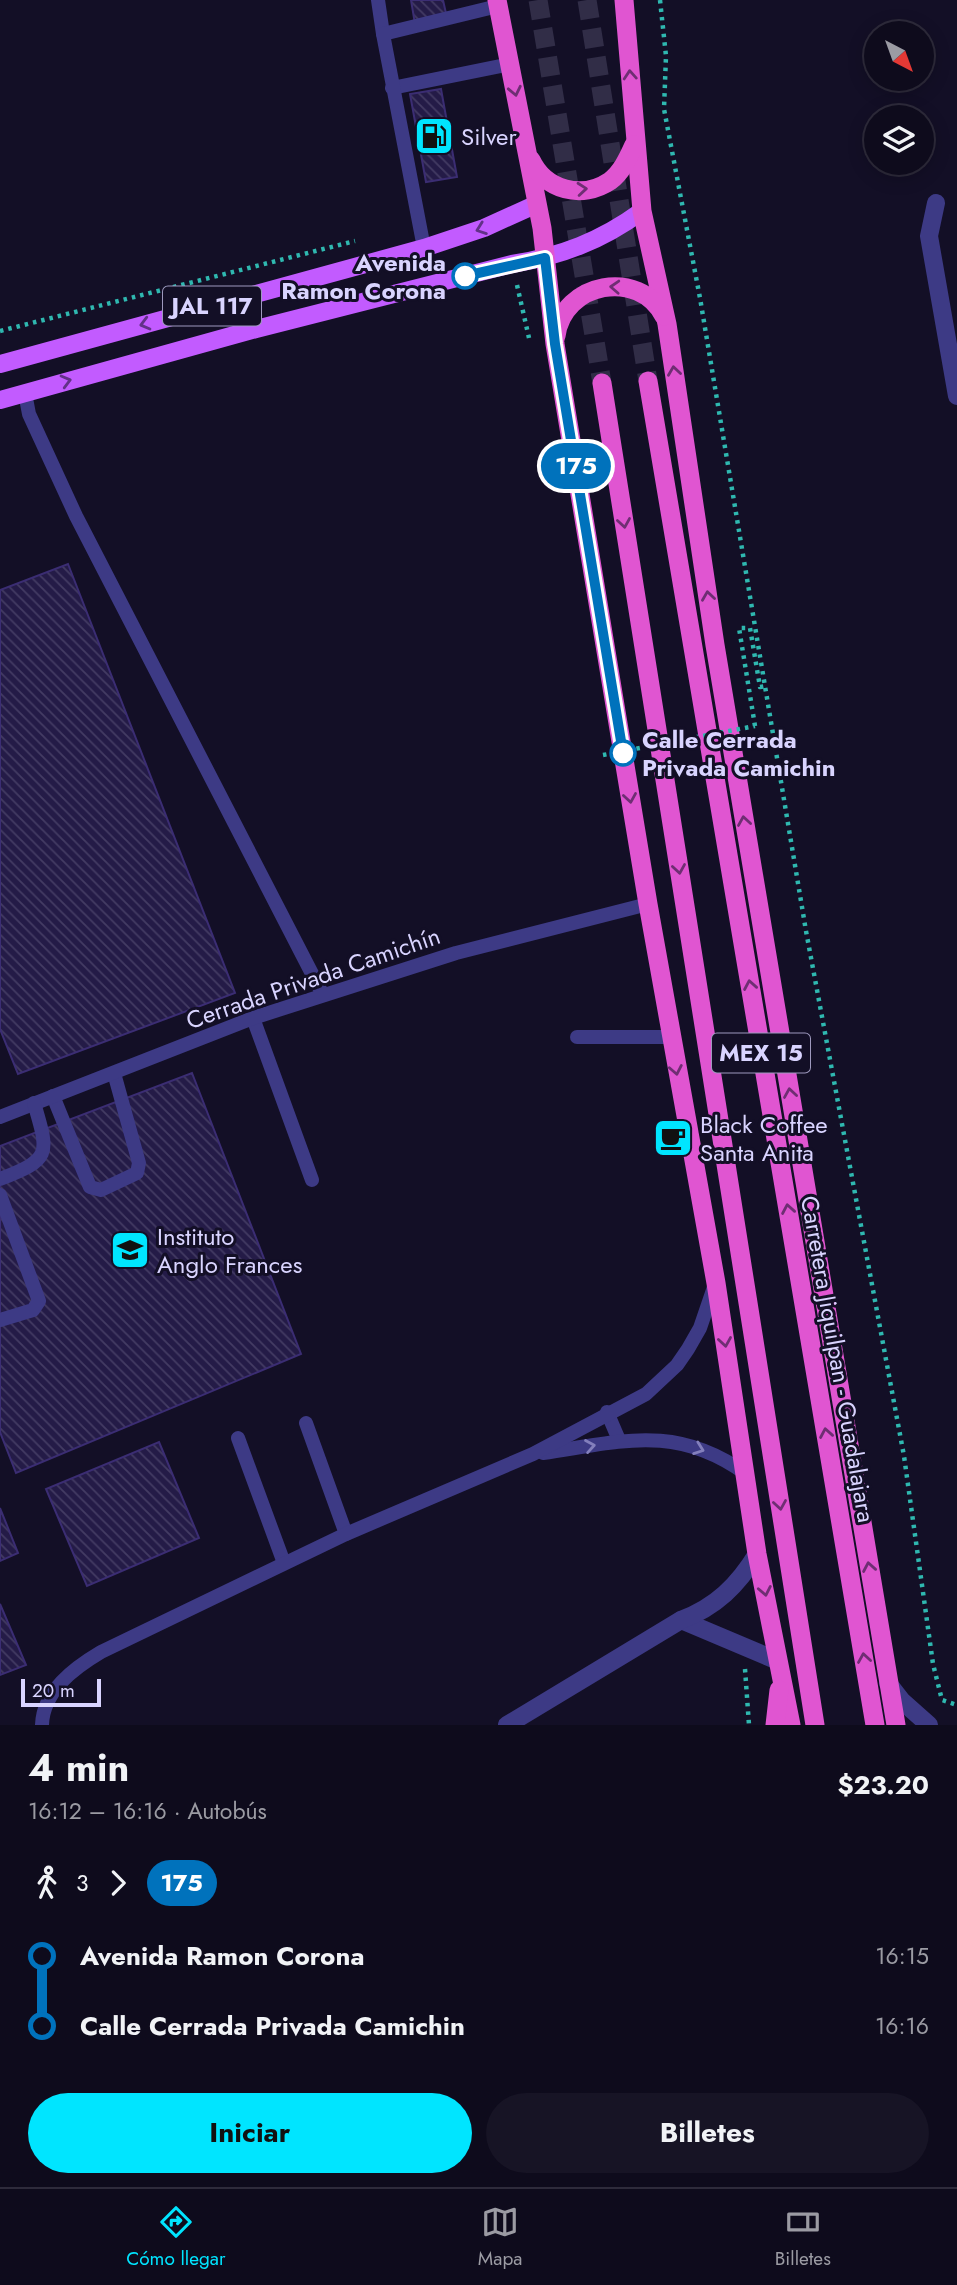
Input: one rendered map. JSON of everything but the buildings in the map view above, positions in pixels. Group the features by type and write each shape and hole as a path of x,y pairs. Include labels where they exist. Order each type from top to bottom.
{"highway":[{"path":"624,0 642,211 667,324 715,645 896,1725"},
{"path":"497,3 537,204 555,344 670,1037 716,1283 757,1554 791,1725"},
{"path":"528,156 544,179 569,191 583,191 610,181 621,171 635,143"},
{"path":"555,344 556,331 568,307 590,290 602,287 629,288 641,293 661,312 667,324"},
{"name":"Carretera Jiquilpan - Guadalajara","path":"648,381 875,1725"},
{"name":"MEX 15","path":"602,383 815,1725"},
{"path":"775,1725 780,1668"}],"main road":[{"name":"JAL 117","path":"0,364 424,248 484,228 537,204"},
{"name":"JAL 117","path":"0,400 283,322 545,258 582,247 642,211"}],"street":[{"path":"936,203 929,236 957,396"},
{"path":"507,1725 681,1620 700,1613 740,1581 757,1554"},
{"path":"681,1620 742,1644 780,1668"},
{"path":"888,1683 908,1707 929,1725"}],"lane":[{"path":"378,0 392,88 424,248"},
{"path":"383,34 497,3"},
{"path":"392,88 510,64"},
{"path":"25,393 29,414 76,516 323,995"},
{"name":"Cerrada Privada Camichín","path":"0,1117 253,1018 456,953 648,904"},
{"path":"253,1018 312,1180"},
{"path":"577,1037 670,1037"},
{"path":"53,1096 90,1187 101,1190 136,1173 139,1163 114,1073"},
{"path":"0,1179 30,1167 43,1153 45,1143 34,1104"},
{"path":"0,1195 39,1301 33,1310 0,1320"},
{"path":"42,1725 42,1708 78,1666 346,1534 533,1454 607,1412 646,1394 677,1365 701,1328 716,1283"},
{"path":"607,1412 619,1440"},
{"path":"306,1423 346,1534"},
{"path":"238,1438 284,1563"},
{"path":"533,1454 647,1438 685,1444 721,1457 746,1474"}],"path":[{"path":"660,0 666,56 664,109 766,686 806,931 904,1456 933,1664 942,1700 957,1705"},
{"path":"0,331 363,239"},
{"path":"603,755 755,726 739,628 750,628 760,687 766,686"},
{"path":"742,1644 750,1725"}],"tunnel":[{"path":"538,0 602,383"},
{"path":"587,0 648,381"}],"bus line":[{"name":"175","path":"465,276 545,258 555,344 623,753"}],"place":[{"name":"Silver","path":"434,136"},
{"name":"Avenida Ramon Corona","path":"465,276"},
{"name":"Calle Cerrada Privada Camichin","path":"623,753"},
{"name":"Black Coffee Santa Anita","path":"673,1138"},
{"name":"Instituto Anglo Frances","path":"130,1250"}]}
